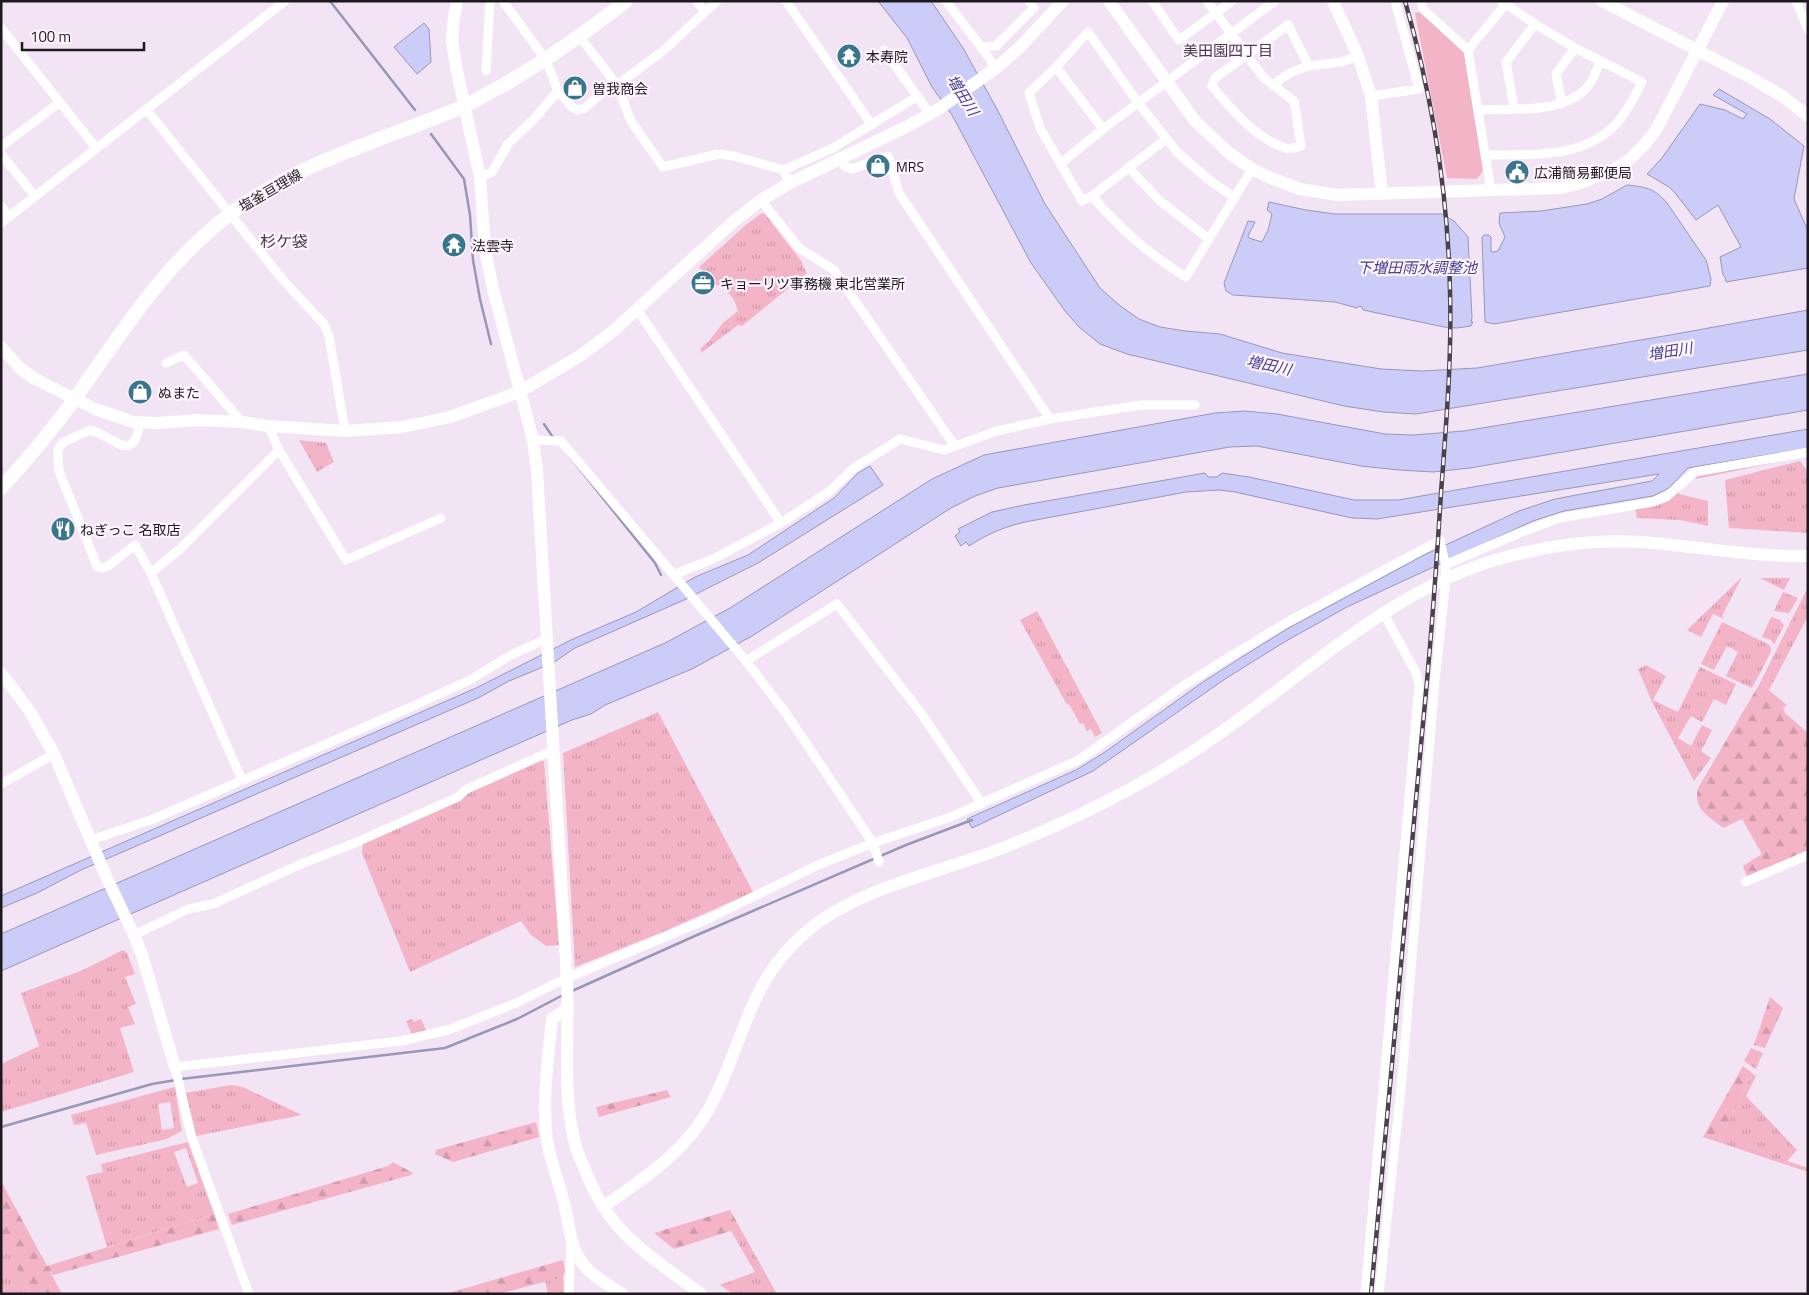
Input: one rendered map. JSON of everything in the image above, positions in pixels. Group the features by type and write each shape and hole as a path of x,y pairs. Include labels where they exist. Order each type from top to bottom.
{"main road":[{"name":"塩釜亘理線","path":"1,488 41,444 75,399 131,318 164,276 197,242 230,214 275,184 305,170 464,106 546,60 580,37 626,1"}],"street":[{"path":"1,223 285,1"},
{"path":"456,1 452,40 480,177 485,250 519,392 533,440 537,471 567,980 569,1094 573,1135 581,1161 603,1207 616,1224 641,1248 701,1294"},
{"path":"486,72 490,1"},
{"path":"503,1 546,60 558,91 572,107 578,110 584,108 606,89 617,85 663,51 717,1"},
{"path":"697,1 705,12"},
{"path":"786,1 872,125"},
{"path":"946,1 982,47 993,71"},
{"path":"982,47 996,46 1034,8 1029,1"},
{"path":"1,347 21,369 35,379 95,409 133,422 198,420 242,422 345,432 402,427 450,417 519,392 580,356 637,309 733,222 761,200 790,183 934,112 993,71 1021,46 1063,1"},
{"path":"1109,1 1195,121 1229,153 1252,169 1273,179 1300,189 1338,195 1561,188 1596,178 1622,165 1644,145 1656,130 1723,1"},
{"path":"1152,1 1179,40 1232,1"},
{"path":"1207,1 1246,55 1264,78 1294,101 1301,146 1287,149 1261,135 1234,113 1212,86 1215,78 1246,55 1288,25 1309,66"},
{"path":"1060,164 1103,129 1275,1"},
{"path":"1333,1 1358,56 1371,96 1382,194"},
{"path":"1371,96 1419,89 1395,1"},
{"path":"1421,1 1423,9 1468,50 1491,190"},
{"path":"1602,1 1764,85 1808,116"},
{"path":"1796,1 1808,29"},
{"path":"1468,50 1505,2 1535,24 1575,48 1642,82 1620,120 1603,136 1578,148 1549,153 1486,155"},
{"path":"1514,108 1506,62 1535,24"},
{"path":"1,28 96,148"},
{"path":"1166,139 1092,196 1082,201 1040,128 1029,93 1088,32 1166,139 1194,167 1234,198"},
{"path":"580,37 617,85 630,120 663,167 718,154 734,156 784,170 833,148 918,96"},
{"path":"1562,104 1556,74 1575,48"},
{"path":"884,50 918,96 934,112"},
{"path":"1273,86 1294,70 1341,62 1358,56"},
{"path":"1478,110 1546,107 1562,104 1576,97 1589,85 1602,61"},
{"path":"1056,67 1103,129"},
{"path":"480,177 492,172 508,144 535,118 558,91"},
{"path":"1,147 59,103"},
{"path":"146,109 282,280 324,324 329,336 345,432"},
{"path":"1,154 35,196"},
{"path":"839,159 845,166 852,169 888,156 899,193 1050,420"},
{"path":"1128,167 1160,201 1209,239"},
{"path":"1092,196 1130,237 1159,261 1186,277 1252,169"},
{"path":"784,170 790,183"},
{"path":"761,200 799,248 834,270 954,445"},
{"path":"1,206 9,216"},
{"path":"637,309 781,522"},
{"path":"166,363 184,355 242,422"},
{"path":"674,576 713,559 781,522 830,491 854,468 900,439 944,450 997,431 1050,420 1141,405 1195,405"},
{"path":"140,422 138,436 133,442 126,445 112,443 102,434 90,430 62,443 58,450 59,470 97,566 102,568 108,566 135,545 151,573 242,780"},
{"path":"268,426 279,450 346,560 441,518"},
{"path":"533,440 561,440 746,661 785,712 874,845 879,862"},
{"path":"151,573 180,549 279,450"},
{"path":"1445,564 1560,518 1654,502 1666,497 1695,472 1808,452"},
{"path":"175,1070 401,1041 451,1029 516,1003 710,918 818,865 948,818 1079,760 1186,684 1284,624 1440,540 1446,579 1435,680 1402,1079 1379,1294"},
{"path":"603,1207 661,1166 674,1155 694,1131 708,1110 720,1086 748,1013 763,983 781,957 812,927 834,912 858,900 1007,846 1050,828 1148,779 1212,739 1383,612 1424,588 1471,568 1510,556 1598,542 1637,542 1762,555 1808,556"},
{"path":"746,661 837,604 921,713 982,804"},
{"path":"1366,1294 1419,685 1416,674 1383,612"},
{"path":"91,842 150,820 242,780 463,683 509,656 547,642"},
{"path":"1,673 30,710 54,754 142,955 175,1070 192,1138 249,1294"},
{"path":"132,930 188,909 213,904 300,864 357,842 458,797 465,790 554,744"},
{"path":"1,784 54,754"},
{"path":"1744,882 1808,854"},
{"path":"568,1004 552,1019 545,1097 548,1143 561,1190 574,1250 569,1294"},
{"path":"570,1275 574,1250"},
{"path":"574,1250 598,1278 622,1294"}],"green space":[{"path":"1420,12 1464,53 1483,171 1477,179 1447,178 1415,13"},
{"path":"762,213 765,214 802,262 807,273 742,326 738,325 701,353 701,348 723,323 738,311 734,300 724,287 716,285 699,267"},
{"path":"299,440 326,443 334,462 317,472"},
{"path":"1801,457 1701,478 1691,479 1695,475"},
{"path":"1800,461 1808,472 1808,533 1729,528 1725,480"},
{"path":"1679,492 1679,494 1708,501 1708,526 1680,520 1637,518 1635,508 1659,503"},
{"path":"1742,577 1722,616 1724,619 1713,614 1701,637 1687,630"},
{"path":"1760,578 1790,578 1784,590"},
{"path":"1808,587 1808,616 1769,690 1760,683"},
{"path":"1783,592 1798,598 1789,613 1774,611"},
{"path":"1037,611 1102,733 1095,737 1091,729 1087,731 1083,723 1080,724 1069,704 1067,705 1020,620"},
{"path":"1771,617 1780,620 1784,625 1774,645 1771,640 1762,637"},
{"path":"1722,622 1771,647 1771,652 1752,688 1726,676 1738,652 1727,646 1714,670 1701,664"},
{"path":"1646,665 1666,676 1653,700 1678,712 1700,667 1736,684 1726,705 1714,699 1702,722 1691,716 1678,738 1691,746 1702,725 1712,730 1701,751 1711,758 1694,781 1652,702 1638,669"},
{"path":"1760,683 1787,705 1783,708 1785,713 1808,733 1808,852 1748,879 1743,866 1762,854 1742,819 1723,828 1703,811 1697,796 1698,788"},
{"path":"658,712 753,892 665,931 575,967 563,753"},
{"path":"540,760 544,761 559,945 546,946 531,935 521,921 410,972 362,853 363,844 459,801 463,795"},
{"path":"123,950 127,953 135,974 125,977 136,1004 128,1007 135,1024 120,1028 134,1072 1,1112 1,1064 39,1046 21,993 83,970"},
{"path":"1770,997 1783,1008 1765,1048 1754,1045"},
{"path":"412,1019 413,1022 421,1019 426,1030 424,1034 412,1035 406,1021"},
{"path":"1751,1048 1763,1053 1756,1069 1744,1061"},
{"path":"1743,1066 1753,1074 1718,1142 1703,1137"},
{"path":"1753,1074 1756,1076 1746,1096 1797,1150 1787,1161 1808,1168 1808,1172 1718,1142"},
{"path":"231,1085 243,1087 302,1115 196,1136 185,1093"},
{"path":"175,1087 182,1131 167,1139 96,1155 86,1123 74,1125 71,1115","holes":["170,1102 174,1128 162,1130 158,1104"]},
{"path":"667,1090 671,1097 599,1117 596,1107"},
{"path":"536,1122 539,1137 453,1162 435,1154 436,1150"},
{"path":"188,1142 214,1214 107,1247 86,1176 103,1172 101,1164","holes":["186,1148 198,1183 187,1187 174,1152"]},
{"path":"393,1162 413,1173 232,1225 228,1214 388,1166"},
{"path":"1,1181 47,1266 214,1214 219,1229 53,1275 48,1268 62,1294 31,1294 1,1238"},
{"path":"730,1210 740,1228 674,1249 654,1233"},
{"path":"740,1228 777,1294 733,1294 720,1285 755,1272 731,1231"},
{"path":"2,1239 31,1294 1,1294"},
{"path":"563,1260 565,1271 563,1277 498,1294 445,1294"},
{"path":"563,1277 564,1294 548,1294 545,1281"}],"water":[{"name":"増田川","path":"878,1 931,1 963,48 997,109 1045,204 1100,288 1139,319 1160,327 1220,334 1282,353 1381,369 1422,371 1477,368 1808,310 1808,350 1416,414 1383,412 1344,406 1127,354 1100,344 1079,327 1065,311 1031,263 952,115 932,87 907,38"},
{"path":"424,23 429,29 431,62 417,74 394,47"},
{"path":"1719,89 1770,119 1804,146 1794,199 1808,231 1808,268 1726,282 1720,257 1741,247 1718,205 1696,220 1669,187 1647,174 1662,158 1700,104 1725,110 1743,119 1747,114 1713,95"},
{"name":"下増田雨水調整池","path":"1627,185 1649,189 1658,194 1667,203 1706,260 1711,279 1710,286 1494,324 1485,322 1482,237 1489,235 1491,237 1491,251 1498,251 1505,237 1499,223 1500,213 1541,211 1587,204 1602,199"},
{"name":"下増田雨水調整池","path":"1269,202 1335,214 1442,214 1454,221 1468,237 1471,322 1473,322 1471,326 1444,327 1363,310 1359,306 1357,308 1335,302 1233,295 1226,291 1224,283 1248,221 1255,222 1248,236 1249,238 1262,242 1268,230 1272,214 1267,210"},
{"path":"1808,374 1808,410 1470,468 1433,472 1399,470 1361,466 1257,446 1230,447 998,488 975,496 951,508 752,636 692,669 605,705 591,714 572,720 1,971 1,934 665,643 730,608 932,479 984,455 1215,413 1245,411 1277,414 1385,434 1413,435 1464,431"},
{"path":"1808,429 1808,448 1688,468 1669,488 1653,496 1564,511 1533,521 1347,607 1286,641 1225,679 1093,771 972,828 967,819 1076,770 1105,752 1203,682 1287,629 1424,555 1519,511 1555,499 1652,481 1659,474 1377,519 1352,518 1235,492 1219,490 1186,492 1025,522 996,531 969,546 966,542 961,546 955,536 960,532 958,529 992,512 1205,473 1208,477 1217,477 1222,473 1249,477 1354,500 1398,500"},
{"path":"870,466 883,485 758,563 684,600 575,648 553,663 509,681 478,698 81,870 37,893 1,908 1,896 476,688 573,639 636,612 695,577 748,555 834,498 858,473"}],"waterway":[{"path":"330,1 415,110"},
{"path":"431,134 464,179 470,215 473,260 491,344"},
{"path":"544,424 552,436"},
{"path":"566,452 655,563 661,575"},
{"path":"572,991 906,845 972,820"},
{"path":"181,1079 445,1048 517,1019 563,995"},
{"path":"1,1127 152,1084 176,1080"}],"railway":[{"path":"1371,1294 1430,644 1447,417 1450,341 1449,254 1442,181 1431,108 1405,1"}],"place":[{"name":"本寿院","path":"849,56"},
{"name":"曽我商会","path":"575,88"},
{"name":"MRS","path":"878,166"},
{"name":"広浦簡易郵便局","path":"1517,172"},
{"name":"法雲寺","path":"454,245"},
{"name":"キョーリツ事務機 東北営業所","path":"703,283"},
{"name":"ぬまた","path":"140,392"},
{"name":"ねぎっこ 名取店","path":"63,529"}],"district":[{"name":"美田園四丁目","path":"1228,50"},
{"name":"杉ケ袋","path":"284,241"}]}
